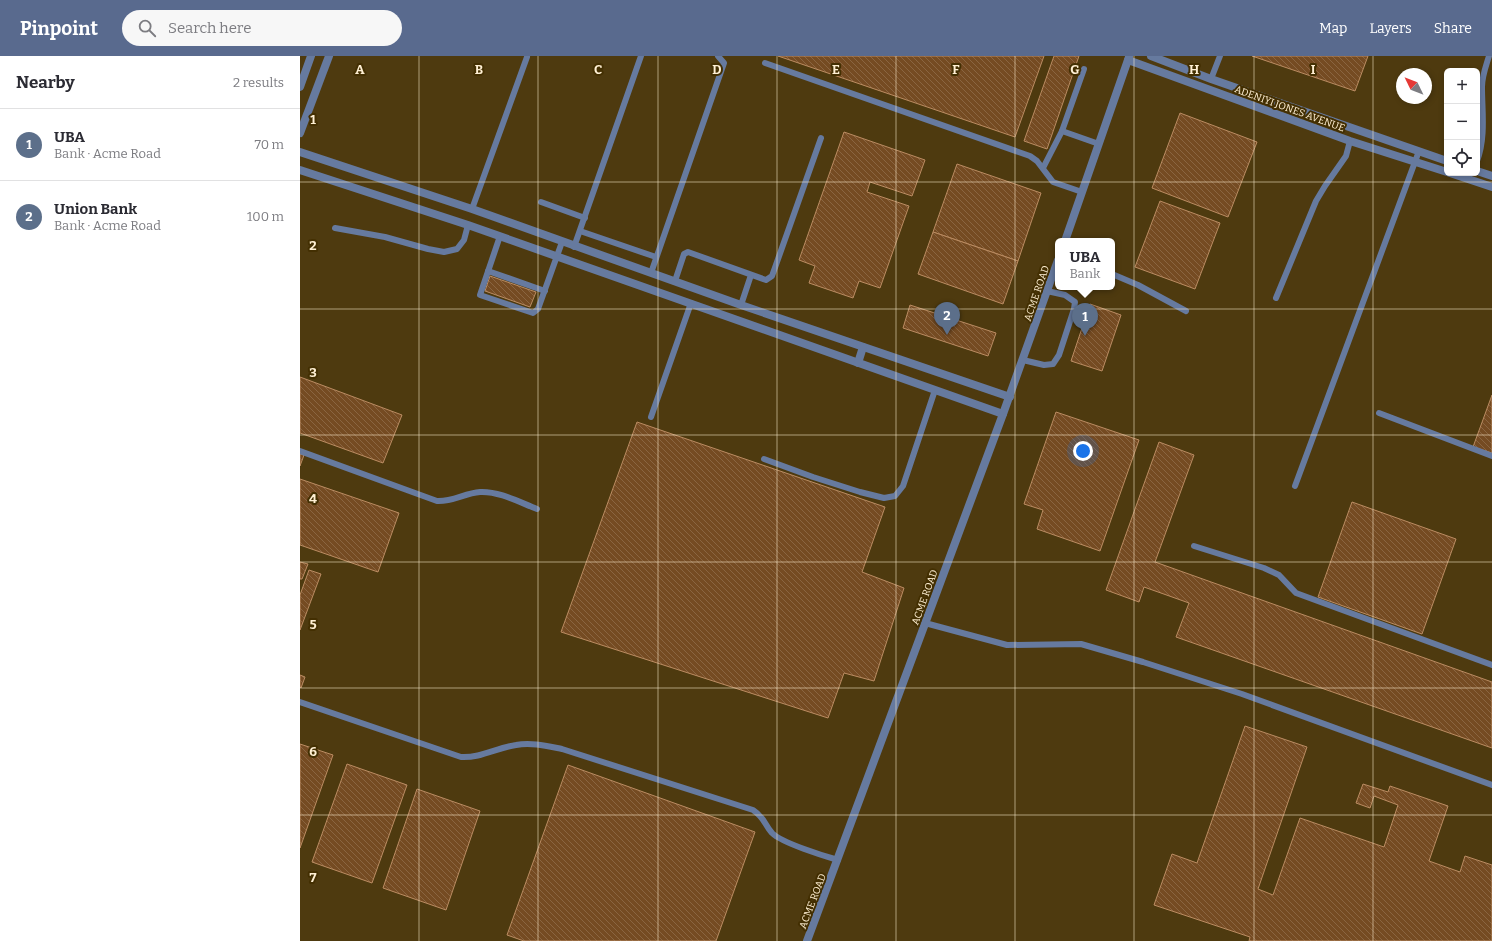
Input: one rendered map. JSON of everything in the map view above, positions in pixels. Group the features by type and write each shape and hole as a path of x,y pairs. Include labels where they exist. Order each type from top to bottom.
{"street":[{"path":"300,87 311,56"},
{"path":"300,133 329,56"},
{"name":"ADENIYI JONES AVENUE","path":"1151,56 1211,79 1444,160"},
{"path":"1065,238 1129,58"},
{"name":"ADENIYI JONES AVENUE","path":"1129,58 1350,141 1444,171"},
{"path":"300,152 472,209 741,305 1010,397"},
{"path":"300,170 468,224 1003,414"},
{"path":"1480,172 1492,176"},
{"path":"1471,176 1492,187"},
{"name":"ACME ROAD","path":"807,941 1010,397 1055,268"},
{"path":"858,363 863,347"}],"lane":[{"path":"574,246 641,56"},
{"path":"651,273 724,63 718,56"},
{"path":"1211,79 1220,56"},
{"path":"1480,155 1484,119 1482,85 1488,56"},
{"path":"472,209 528,57"},
{"path":"765,63 1030,156 1037,161 1053,182 1082,192"},
{"path":"1043,168 1062,131 1084,70"},
{"path":"1062,131 1099,144"},
{"path":"675,281 684,254 688,252 766,280 772,276 821,138"},
{"path":"1276,298 1316,201 1346,156 1350,141"},
{"path":"1294,486 1419,151"},
{"path":"541,202 585,218"},
{"path":"335,228 385,237 444,252 457,249 464,240 468,224"},
{"path":"580,231 656,257"},
{"path":"500,236 479,293 481,296 533,312 538,309 562,242"},
{"path":"488,271 545,291"},
{"path":"741,305 751,275"},
{"path":"1115,275 1138,285 1186,311"},
{"path":"1023,360 1044,366 1054,364 1059,355 1075,302 1065,295 1047,291"},
{"path":"651,417 691,303"},
{"path":"764,459 860,492 884,498 895,496 902,486 935,390"},
{"path":"1379,413 1492,456"},
{"path":"300,451 437,501 444,502 480,492 496,494 536,509"},
{"path":"1194,546 1264,568 1279,575 1296,593 1492,665"},
{"path":"925,623 1007,645 1081,644 1242,694 1492,785"},
{"path":"300,702 461,757 472,758 515,745 541,745 562,749 753,810 760,814 773,834 779,839 823,856 838,860"}],"building":[{"path":"778,56 1044,56 1015,137"},
{"path":"1054,56 1079,56 1047,149 1024,141"},
{"path":"1252,56 1368,56 1355,91"},
{"path":"1180,113 1257,142 1228,217 1152,188"},
{"path":"844,132 925,160 912,196 870,182 867,192 909,206 880,288 859,281 853,298 809,283 815,266 799,260"},
{"path":"957,164 1041,193 1018,261 933,232"},
{"path":"1160,201 1220,223 1195,289 1135,267"},
{"path":"933,232 1018,261 1003,304 918,274"},
{"path":"490,276 536,292 530,307 485,291"},
{"path":"1090,304 1121,315 1102,371 1071,361"},
{"path":"910,305 996,333 988,356 903,328"},
{"path":"300,377 402,415 383,463 300,433"},
{"path":"1492,395 1492,453 1473,447"},
{"path":"1056,412 1139,440 1100,551 1037,529 1043,510 1024,504"},
{"path":"637,422 885,507 862,572 904,588 874,681 844,673 828,718 561,632"},
{"path":"1159,442 1194,455 1155,562 1492,682 1492,748 1176,637 1189,603 1144,587 1139,602 1106,590"},
{"path":"300,454 304,455 300,466"},
{"path":"300,479 399,513 378,572 300,545"},
{"path":"1352,502 1456,539 1422,634 1318,597"},
{"path":"300,562 308,564 302,579 300,579"},
{"path":"309,570 321,574 300,630 300,595"},
{"path":"300,675 305,677 301,688 300,687"},
{"path":"1245,726 1307,747 1258,889 1273,895 1300,818 1384,847 1398,805 1374,796 1370,808 1356,803 1363,784 1388,792 1390,786 1448,806 1429,861 1460,872 1465,856 1492,865 1492,941 1249,941 1250,937 1154,905 1172,854 1197,863"},
{"path":"300,744 333,755 300,848"},
{"path":"347,764 407,785 372,883 312,862"},
{"path":"568,765 755,832 716,941 524,941 507,935"},
{"path":"417,789 480,811 446,910 383,888"}],"place":[{"name":"Union Bank","path":"947,335"},
{"name":"UBA","path":"1085,336"}]}
